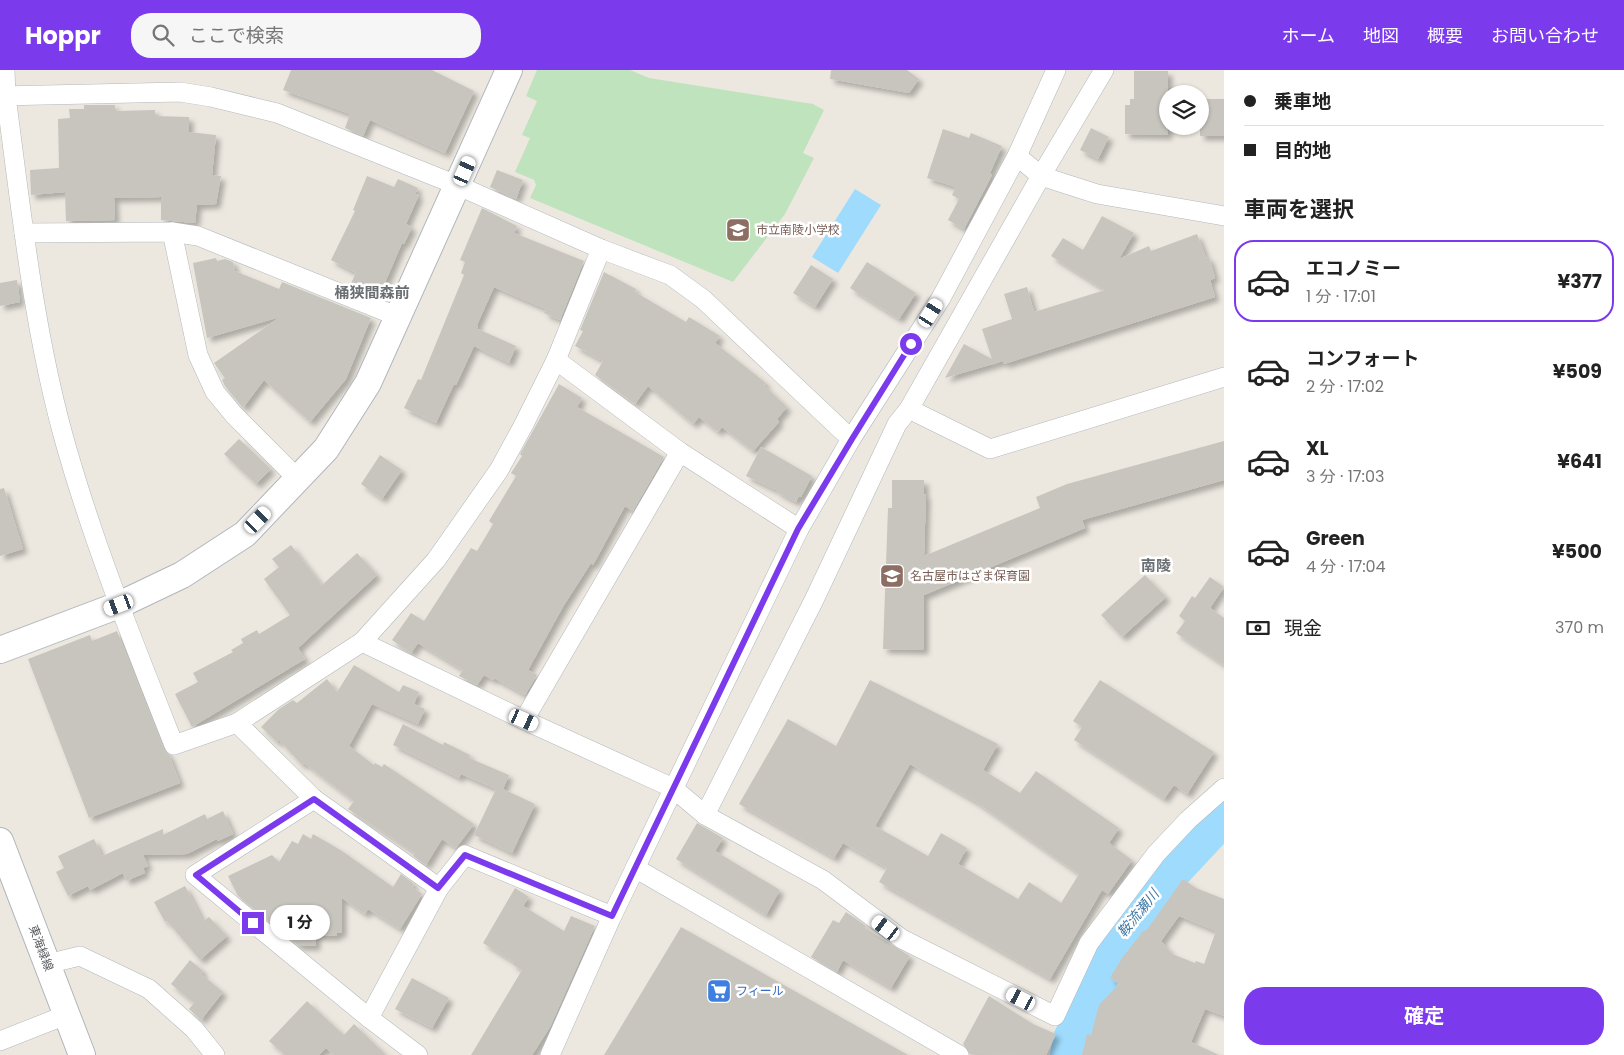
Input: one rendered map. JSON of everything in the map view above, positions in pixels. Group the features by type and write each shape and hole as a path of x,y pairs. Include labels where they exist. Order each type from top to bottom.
{"street":[{"path":"5,70 3,96 37,319 63,435 119,605 174,745 237,723 362,642 436,560 503,463 556,360 602,249"},
{"path":"550,1055 612,916 798,529 941,298 1017,156 1056,70"},
{"path":"705,815 814,600 897,424 909,409 1041,176 1104,70"},
{"path":"0,650 119,605 182,575 245,534 326,449 359,399 399,316 458,186 502,72"},
{"path":"3,96 180,92 211,97 277,114 458,186 602,249 670,275 703,299 852,439"},
{"path":"1017,156 1041,176 1097,194 1224,216"},
{"path":"24,233 172,232 198,236 399,316"},
{"path":"172,232 198,354 215,392 234,415 298,479"},
{"path":"556,360 680,452 798,529"},
{"path":"909,409 990,449 1224,377"},
{"path":"524,720 680,452"},
{"path":"362,642 524,720 673,788 705,815 823,880 902,939 1055,1016 1089,943 1156,854 1188,820 1224,788"},
{"path":"237,723 314,799 438,888"},
{"path":"314,799 196,875 368,1018 418,1055"},
{"name":"東海緑線","path":"0,842 82,1055"},
{"path":"368,1018 438,888 465,855 612,916"},
{"path":"635,868 959,1055"},
{"path":"47,964 80,956 149,989 194,1029 216,1055"},
{"path":"0,1042 66,1015"}],"green space":[{"path":"537,70 630,70 649,78 813,104 824,110 803,153 814,158 785,214 733,282 530,198 536,185 534,180 515,172 530,138 522,135 537,101 526,96"}],"water":[{"path":"855,189 881,205 838,273 812,257"}],"building":[{"path":"291,70 432,70 474,91 445,153 370,120 363,136 345,128 350,114 283,90"},
{"path":"831,70 907,70 919,79 909,93 830,79"},
{"path":"1134,71 1168,71 1168,85 1159,85 1159,135 1125,134 1125,105 1130,105 1130,99 1134,99"},
{"path":"1209,99 1224,99 1224,136 1200,136 1209,135"},
{"path":"84,105 115,105 115,111 155,110 155,116 189,117 189,132 216,135 212,175 221,176 216,204 197,205 195,223 161,220 161,197 114,198 115,220 66,221 65,192 31,195 30,170 59,168 58,119 70,118 69,109 84,109"},
{"path":"1091,128 1109,137 1098,159 1080,150"},
{"path":"943,129 969,138 971,133 1002,146 990,173 992,175 964,229 948,220 959,199 952,195 956,187 927,178"},
{"path":"497,170 523,180 516,199 490,187"},
{"path":"367,176 394,187 398,179 418,188 415,194 419,195 406,224 412,227 404,244 402,243 379,297 350,285 356,273 331,260 355,211 353,210"},
{"path":"482,208 517,226 514,233 584,261 560,320 544,313 546,309 494,287 477,325 478,329 516,346 509,363 474,346 436,423 404,408 418,379 421,380 464,275 461,273 465,262 460,260"},
{"path":"1102,216 1134,233 1119,259 1149,246 1151,251 1197,234 1206,258 1209,257 1215,278 1210,280 1215,297 1004,364 1003,361 945,378 964,344 992,359 982,329 1012,319 1004,294 1027,287 1034,312 1105,290 1051,256 1063,238 1083,250"},
{"path":"216,258 217,261 225,259 233,262 235,271 279,289 282,282 371,318 346,379 310,422 264,380 243,408 225,386 222,380 225,378 214,363 280,317 207,338 193,263"},
{"path":"867,262 916,293 899,319 850,288"},
{"path":"811,265 833,279 815,307 793,293"},
{"path":"604,272 636,289 635,292 686,322 689,317 720,336 715,343 766,383 764,385 787,407 777,419 779,422 753,451 722,427 718,432 699,417 693,424 648,386 635,404 595,375 603,361 575,346 583,331 580,330"},
{"path":"17,280 20,302 0,306 0,283"},
{"path":"559,384 582,398 577,407 664,457 633,511 625,506 593,565 591,563 564,605 528,670 537,675 525,695 494,678 493,680 484,675 477,685 459,676 463,670 418,643 411,653 392,640 411,613 424,621 471,548 477,551 493,524 489,521 516,476 511,473 522,456 520,454"},
{"path":"239,439 271,469 256,484 224,454"},
{"path":"1224,441 1224,480 1082,520 1085,528 924,595 924,650 883,649 888,508 892,508 892,480 924,480 924,494 926,495 924,556 1040,508 1036,497 1067,484"},
{"path":"761,447 812,476 801,497 799,496 796,502 746,476"},
{"path":"380,455 402,470 382,499 361,484"},
{"path":"4,488 23,549 0,556 0,489"},
{"path":"291,545 322,585 357,553 377,575 298,648 305,659 192,727 175,694 198,682 193,673 233,652 231,650 243,643 241,639 257,630 259,634 290,615 264,579 279,567 272,559"},
{"path":"1145,575 1166,597 1122,637 1101,615"},
{"path":"1210,577 1224,587 1210,608 1224,618 1224,665 1176,633 1185,621 1179,616 1192,596 1195,598"},
{"path":"117,631 164,749 169,755 180,783 89,818 28,659 90,635 92,641"},
{"path":"354,665 399,692 403,685 419,692 414,704 425,709 418,724 372,704 349,746 374,765 375,763 382,767 384,764 474,824 456,848 442,839 426,865 413,856 415,853 348,809 354,801 304,763 302,765 279,740 277,742 261,727 279,709 293,700 297,703 327,679 337,692"},
{"path":"870,680 998,744 983,770 1020,793 1036,771 1119,828 1109,843 1132,860 1108,894 1102,890 1050,979 879,882 887,868 843,843 834,858 739,804 788,719 836,746","holes":["910,764 976,802 1079,874 1061,903 1029,882 1018,899 958,864 967,848 941,833 928,856 875,826"]},
{"path":"1100,680 1214,752 1187,794 1174,785 1164,799 1074,740 1082,727 1073,721"},
{"path":"403,724 443,745 444,742 470,755 469,758 509,775 503,789 535,804 512,853 474,835 496,789 461,774 459,778 393,745"},
{"path":"223,811 233,834 218,841 217,839 187,854 143,855 148,866 143,868 145,873 126,881 123,873 90,890 88,886 68,896 56,872 64,868 58,856 94,839 102,856 163,829 163,835 205,814 207,819"},
{"path":"697,823 723,838 715,851 780,890 766,915 676,859"},
{"path":"303,834 311,839 313,834 342,851 393,887 401,874 414,884 412,887 422,894 400,929 368,909 365,914 342,898 342,933 337,933 337,936 316,936 316,946 299,946 238,896 228,876 272,855 279,862 292,841 298,844"},
{"path":"1183,879 1196,888 1224,899 1224,1016 1205,1009 1191,1042 1219,1055 1082,1055 1087,1034 1091,1035 1099,1005 1119,984 1110,978 1122,958 1144,930 1146,931","holes":["1179,916 1216,931 1204,964 1196,961 1195,963 1172,954 1161,941"]},
{"path":"185,886 203,921 209,917 227,936 200,960 167,921 165,922 154,902"},
{"path":"515,888 529,897 523,906 564,931 571,916 595,926 550,1027 532,1055 471,1055 522,970 512,964 514,962 483,943"},
{"path":"846,912 866,926 865,928 910,956 891,988 843,960 837,972 811,957 833,920 839,923"},
{"name":"フィール","path":"681,927 908,1055 604,1055"},
{"path":"190,960 203,971 201,974 223,992 201,1020 189,1009 194,1003 171,984"},
{"path":"412,978 449,998 432,1028 395,1009"},
{"path":"989,996 1033,1024 1056,1034 1046,1055 970,1054 963,1044"},
{"path":"307,1001 344,1035 354,1024 386,1055 334,1055 326,1048 319,1055 285,1055 269,1041"}],"waterway":[{"name":"鞍流瀬川","path":"1069,1055 1072,1039 1117,940 1167,877 1224,816"}],"place":[{"name":"市立南陵小学校","path":"738,230"},
{"name":"名古屋市はざま保育園","path":"892,576"},
{"name":"フィール","path":"719,991"}],"district":[{"name":"桶狭間森前","path":"372,293"},
{"name":"南陵","path":"1156,566"}],"route":[{"path":"253,923 196,875 314,799 438,888 465,855 612,916 798,529 911,344"}]}
